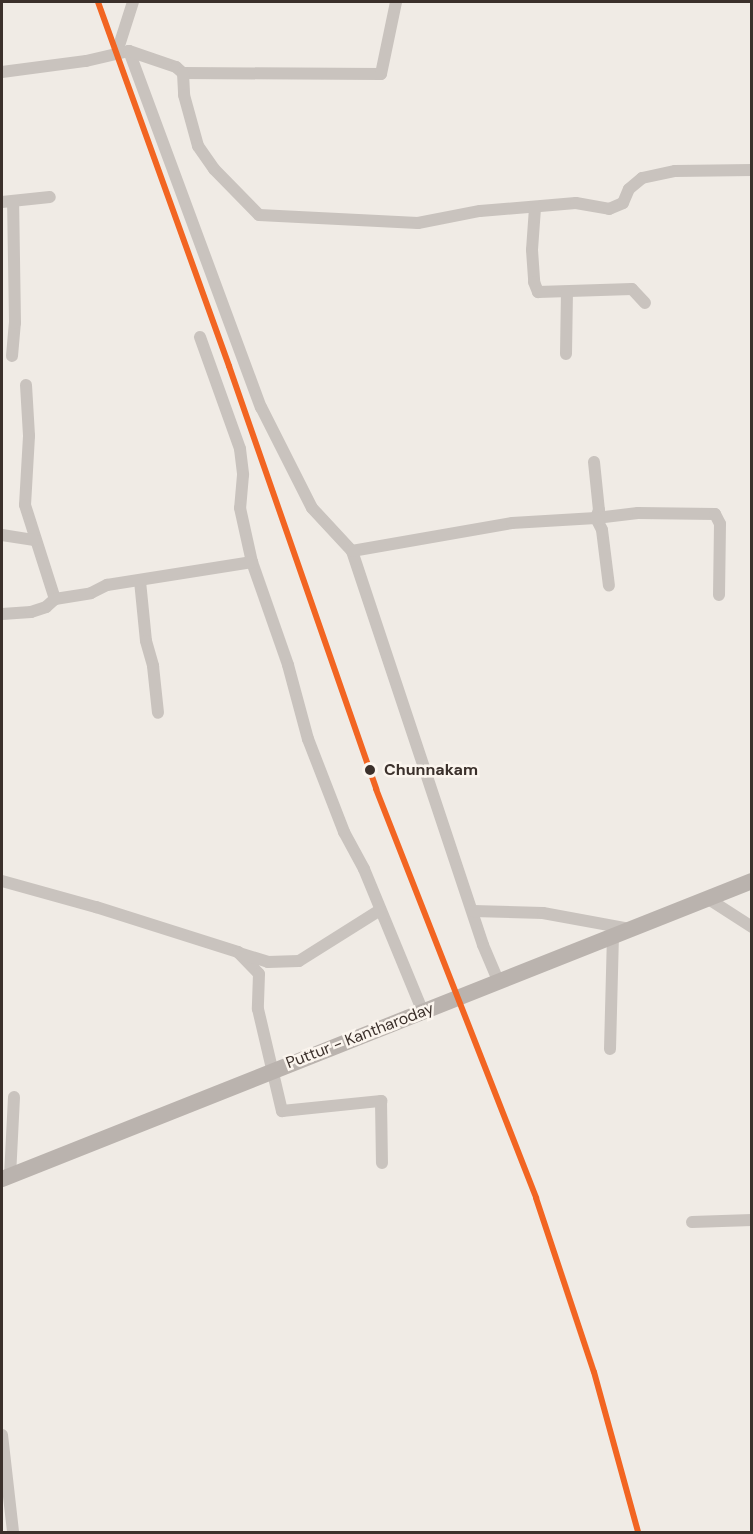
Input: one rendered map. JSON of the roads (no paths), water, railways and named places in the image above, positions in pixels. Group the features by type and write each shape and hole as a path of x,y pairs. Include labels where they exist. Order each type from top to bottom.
{"main road":[{"name":"Puttur - Kantharoday","path":"6,1178 498,980 752,881"}],"street":[{"path":"133,2 123,52 261,407 312,508 352,551 498,980"},
{"path":"183,73 381,74 396,2"},
{"path":"2,72 86,61 123,52 176,66 183,73 184,95 198,146 214,169 259,215 418,223 480,211 576,203 609,208 623,203 629,189 642,178 675,171 752,170"},
{"path":"12,356 7,202 50,197"},
{"path":"535,208 534,282 538,292 632,289 645,303"},
{"path":"566,354 567,292"},
{"path":"200,338 240,449 243,474 240,508 252,562 288,665 308,739 344,832 364,869 423,1012"},
{"path":"26,386 29,436 25,505 55,599"},
{"path":"594,462 600,510 596,518"},
{"path":"352,551 512,523 638,513 715,514 720,524 719,595"},
{"path":"596,518 602,530 609,586"},
{"path":"2,535 35,540"},
{"path":"2,614 31,612 46,608 55,599 91,593 107,585 252,562"},
{"path":"140,581 146,641 153,666 158,713"},
{"path":"2,881 96,907 268,962 299,961 380,910"},
{"path":"707,898 752,927"},
{"path":"473,911 543,913 630,929"},
{"path":"610,1049 613,935"},
{"path":"238,952 259,974 258,1009 282,1111 381,1101 382,1163"},
{"path":"6,1178 13,1155 14,1097"},
{"path":"692,1222 752,1221"},
{"path":"2,1436 13,1533"}],"place":[{"name":"Chunnakam","path":"370,770"}]}
